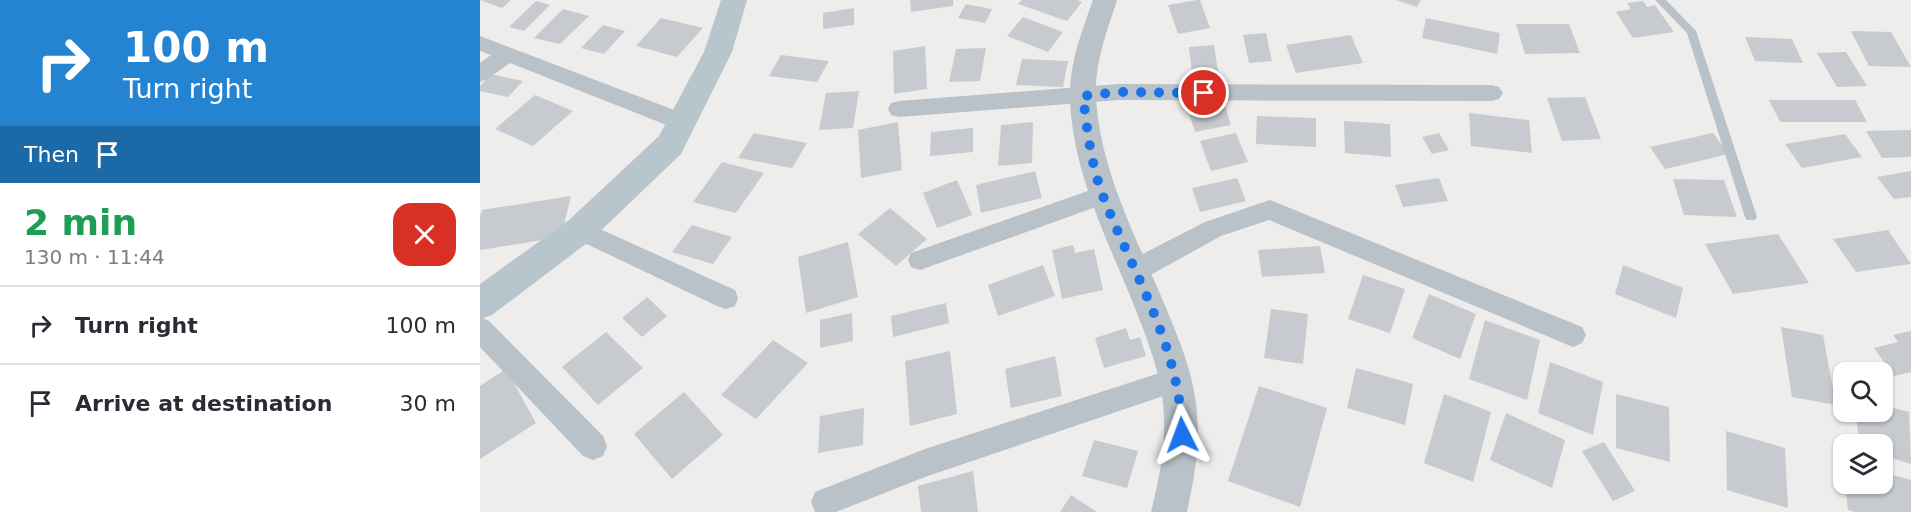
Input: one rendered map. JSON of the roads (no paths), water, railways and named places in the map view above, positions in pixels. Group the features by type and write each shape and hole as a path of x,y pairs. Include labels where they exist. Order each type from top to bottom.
{"main road":[{"path":"480,304 580,230 670,145 718,52 734,0"}],"street":[{"path":"1105,0 1094,33 1083,96 1094,165 1102,195 1159,324 1175,380 1182,414 1182,456 1174,511"},
{"path":"480,43 682,122"},
{"path":"480,75 507,54"},
{"path":"899,109 1119,92 1492,93"},
{"path":"920,260 1102,195"},
{"path":"1136,270 1212,229 1270,210 1573,335"},
{"path":"580,230 726,298"},
{"path":"480,329 593,446"},
{"path":"825,502 936,459 1175,380"}],"lane":[{"path":"1660,0 1691,31 1751,217"}]}
